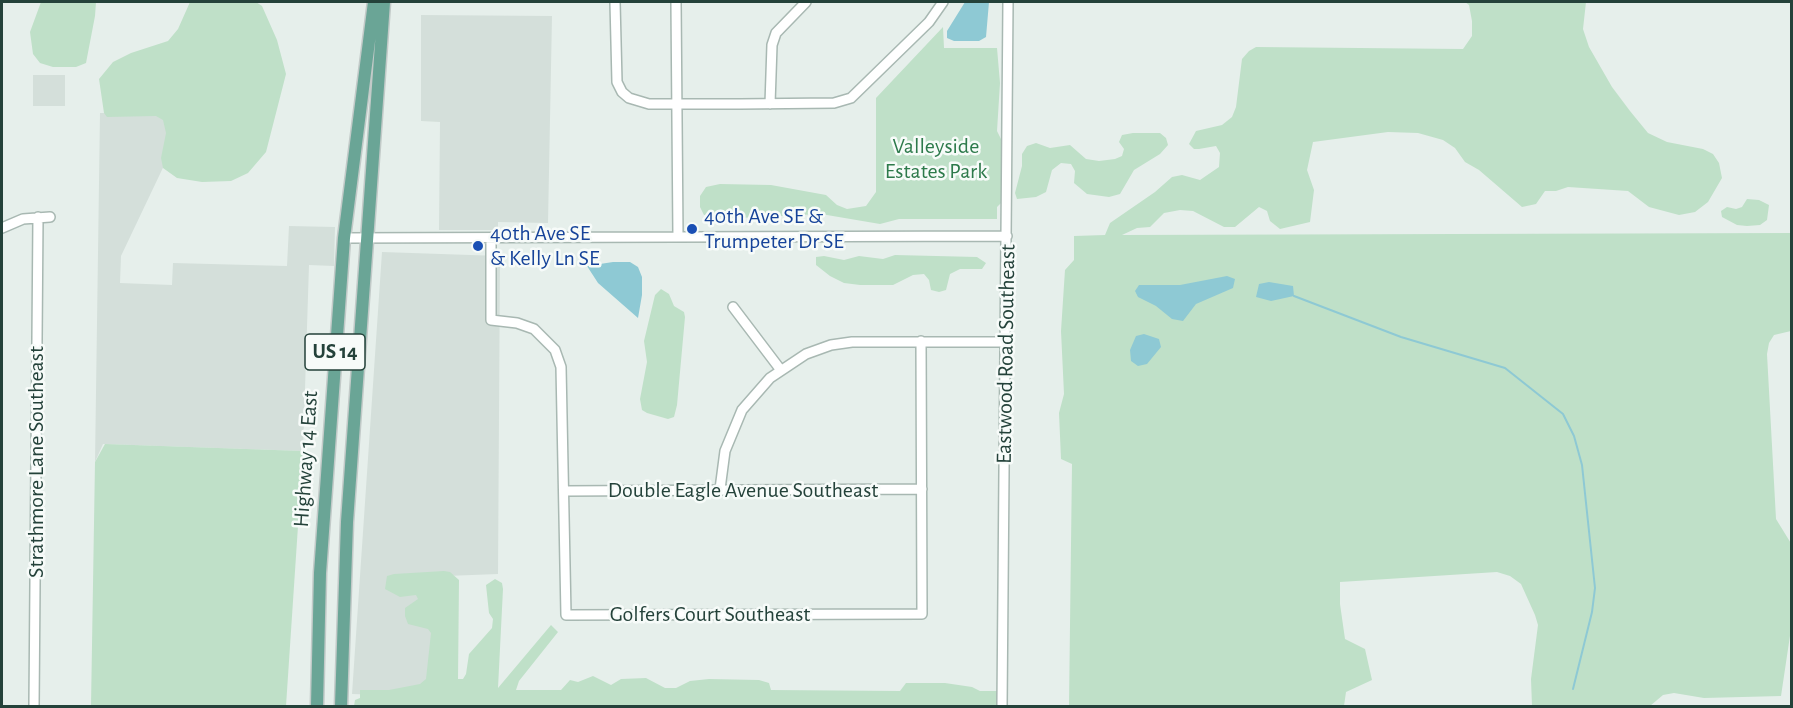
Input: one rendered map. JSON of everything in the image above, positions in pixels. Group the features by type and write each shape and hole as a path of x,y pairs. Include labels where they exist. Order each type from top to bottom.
{"main road":[{"name":"Highway 14 East","path":"317,706 320,573 344,238 374,2"},
{"name":"Highway 14 East","path":"341,706 346,543 384,2"}],"street":[{"path":"615,2 615,68 617,82 622,92 638,102 677,104 834,103 851,98 928,22 943,2"},
{"path":"676,2 678,237"},
{"path":"770,104 772,45 776,33 806,2"},
{"name":"Eastwood Road Southeast","path":"1002,706 1008,2"},
{"name":"Strathmore Lane Southeast","path":"34,706 38,217"},
{"path":"2,228 23,219 50,217"},
{"path":"344,238 1007,236"},
{"name":"Golfers Court Southeast","path":"491,238 491,320 517,323 534,329 550,343 559,360 562,377 566,615 922,614 921,341"},
{"path":"733,307 780,369"},
{"path":"720,489 725,452 735,423 750,399 780,369 806,354 831,345 864,342 1006,342"},
{"name":"Double Eagle Avenue Southeast","path":"564,491 922,489"}],"shaded area":[{"path":"421,15 552,16 548,223 498,222 498,230 439,230 440,122 421,121"},
{"path":"33,75 65,75 65,106 33,106"},
{"path":"100,113 189,113 121,256 120,283 172,285 173,263 287,266 289,226 335,227 334,266 309,265 303,451 103,444 95,462"},
{"path":"382,252 500,256 498,574 446,576 442,697 352,694"}],"green space":[{"path":"41,2 96,2 86,63 76,67 53,67 40,63 33,54 30,32"},
{"path":"190,2 256,2 262,6 277,40 286,74 266,152 248,173 231,181 202,182 177,178 163,168 161,158 166,133 163,120 156,116 107,117 104,113 99,79 113,62 131,53 168,41 178,29"},
{"path":"1465,2 1586,2 1583,29 1589,47 1612,87 1648,133 1667,142 1703,149 1713,154 1719,163 1722,178 1708,202 1695,212 1679,215 1649,207 1628,191 1568,187 1556,191 1545,191 1536,204 1522,207 1479,170 1465,162 1455,148 1443,140 1418,133 1388,132 1313,142 1307,170 1314,190 1310,222 1280,229 1270,221 1267,211 1259,207 1235,227 1224,227 1193,211 1180,210 1164,213 1150,227 1137,228 1122,235 1791,233 1791,331 1774,335 1769,343 1767,354 1776,519 1792,545 1791,629 1781,696 1704,698 1674,693 1663,695 1650,706 1532,706 1531,679 1538,625 1521,584 1510,576 1497,572 1340,582 1340,604 1345,639 1365,649 1372,680 1346,692 1344,706 1069,706 1072,464 1061,459 1059,413 1064,394 1061,331 1065,270 1074,260 1074,236 1105,235 1110,223 1155,192 1172,177 1182,175 1200,180 1219,167 1220,153 1216,146 1194,149 1189,144 1196,131 1222,125 1232,117 1236,107 1242,59 1249,51 1256,47 1463,49 1472,36 1469,5"},
{"name":"Valleyside Estates Park","path":"943,27 944,48 997,48 1000,83 997,131 1004,145 1002,202 997,207 997,219 899,219 880,224 821,214 738,218 704,215 700,207 700,196 706,187 720,184 771,185 826,195 837,205 847,209 866,206 876,192 876,98"},
{"path":"1160,133 1166,138 1168,145 1160,154 1134,170 1120,194 1109,197 1087,194 1074,183 1075,171 1071,164 1061,163 1052,170 1046,192 1036,197 1017,199 1015,193 1022,166 1022,154 1027,146 1036,143 1050,148 1070,145 1086,159 1099,161 1122,156 1124,149 1119,142 1122,135"},
{"path":"1747,199 1759,200 1769,205 1767,220 1760,225 1747,226 1737,225 1722,217 1721,211 1727,207 1736,209 1742,207"},
{"path":"895,255 977,257 986,263 982,269 960,269 950,274 946,290 939,292 931,290 929,280 924,274 913,275 893,285 860,285 844,283 816,265 816,257 824,256 844,260 859,256 883,259"},
{"path":"661,289 669,294 674,306 684,312 685,317 677,405 674,417 668,419 642,410 640,399 647,362 644,341 655,295"},
{"path":"105,444 303,451 286,706 91,706 95,462"},
{"path":"450,572 459,580 458,679 463,679 466,674 469,654 492,628 493,619 489,613 486,585 495,579 502,583 503,589 498,688 551,625 558,632 519,681 516,690 561,690 570,680 578,682 593,676 611,685 621,679 646,678 665,688 676,688 690,681 709,679 759,680 769,683 771,690 900,691 906,683 945,683 972,687 980,691 1002,691 1002,706 354,706 355,700 360,698 360,690 389,690 420,684 426,679 431,633 428,629 408,624 405,608 418,599 416,595 400,597 385,589 387,576"}],"water":[{"path":"965,2 989,2 986,37 979,41 954,41 947,38 947,31"},
{"path":"630,262 638,267 642,277 642,295 638,318 598,283 587,266"},
{"path":"1227,276 1235,279 1233,288 1196,304 1183,321 1172,319 1156,306 1138,297 1135,291 1139,285 1180,285"},
{"path":"1269,282 1293,286 1294,296 1271,301 1256,297 1259,284"},
{"path":"1144,334 1159,339 1161,347 1147,364 1138,366 1131,361 1130,350 1136,336"}],"waterway":[{"path":"1294,296 1401,337 1505,368 1563,414 1574,436 1582,465 1595,588 1592,612 1573,689"}],"place":[{"name":"40th Ave SE & Trumpeter Dr SE","path":"692,229"},
{"name":"40th Ave SE & Kelly Ln SE","path":"478,246"}]}
